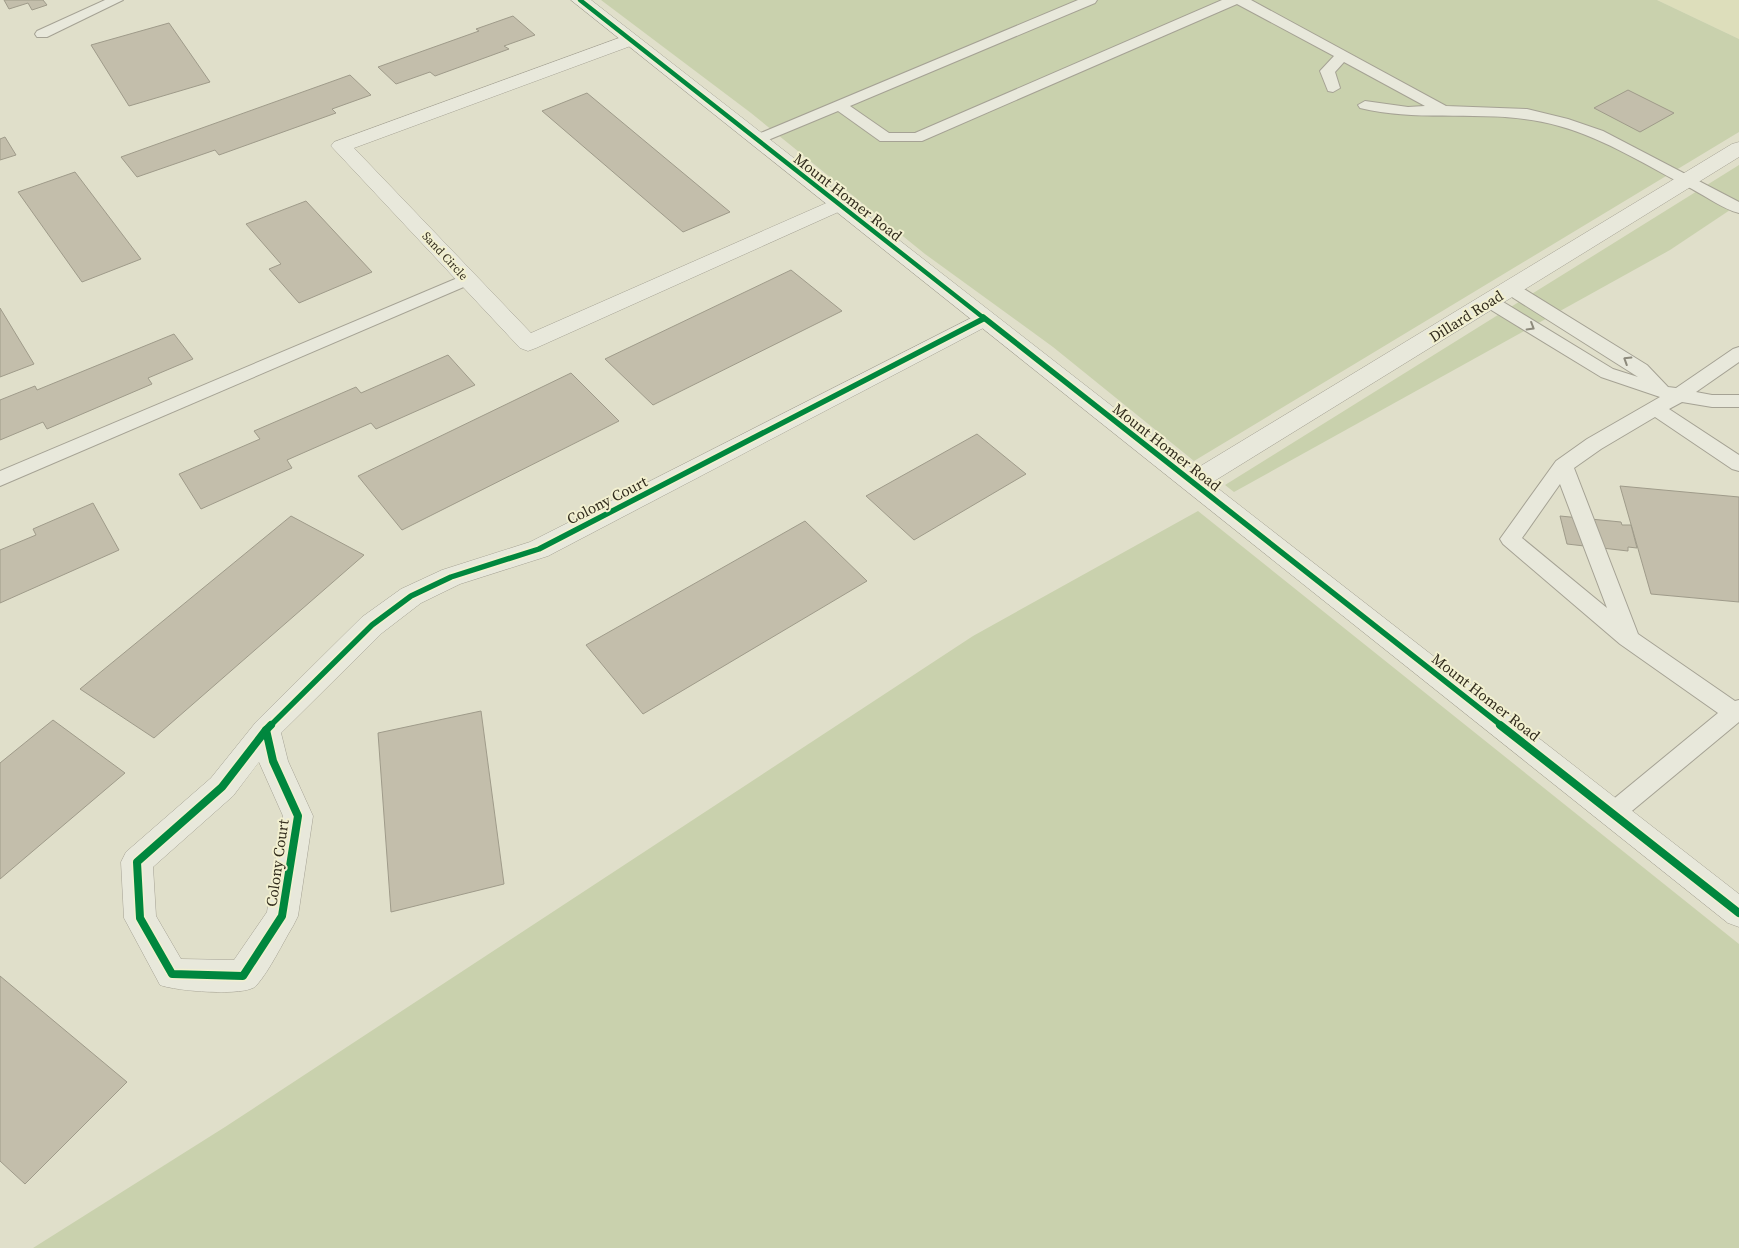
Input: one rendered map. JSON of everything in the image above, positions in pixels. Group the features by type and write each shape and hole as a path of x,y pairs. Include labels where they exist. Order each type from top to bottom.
{"street":[{"name":"Mount Homer Road","path":"580,0 838,206 1739,913"},
{"name":"Sand Circle","path":"630,40 340,146 528,343 838,206"},
{"name":"Dillard Road","path":"1192,483 1739,148"},
{"name":"Colony Court","path":"266,730 273,761 298,816 282,916 243,976 172,974 140,918 137,862 222,787 266,730 372,626 411,596 451,577 539,549 718,458 983,319"}],"lane":[{"path":"42,34 116,0"},
{"path":"756,140 1090,0"},
{"path":"839,105 885,138 917,138 1234,0"},
{"path":"1241,0 1443,110"},
{"path":"1333,88 1326,71 1342,55"},
{"path":"1365,105 1408,112 1443,110 1527,114 1563,122 1598,134 1739,208"},
{"path":"0,480 467,279"},
{"path":"1510,288 1641,369 1666,398 1739,464"},
{"path":"1489,301 1607,373 1666,398 1739,400"},
{"path":"1613,813 1737,711 1628,638 1510,539 1563,466 1594,444 1739,353"},
{"path":"1563,466 1628,638"}],"green space":[{"path":"601,0 1657,0 1739,39 1739,132 1194,461 1053,347 925,254 751,113"},
{"path":"1657,0 1739,0 1739,39"},
{"path":"1739,165 1739,204 1670,250 1234,492 1225,485"},
{"path":"1198,511 1739,944 1739,1248 33,1248 225,1127 973,636"}],"building":[{"path":"4,0 43,0 47,5 32,10 28,3 9,9"},
{"path":"513,16 535,35 504,46 509,49 435,76 430,72 396,84 378,67 479,31 476,29"},
{"path":"169,23 210,82 129,106 91,45"},
{"path":"350,75 371,95 332,109 336,113 219,155 215,150 137,177 121,157"},
{"path":"1628,90 1674,113 1640,132 1594,108"},
{"path":"587,93 730,212 683,232 542,111"},
{"path":"5,137 16,155 0,160 0,139"},
{"path":"75,172 141,259 82,282 18,192"},
{"path":"306,201 372,272 299,303 269,269 281,264 246,224"},
{"path":"791,270 842,311 653,405 605,359"},
{"path":"0,308 34,364 0,377"},
{"path":"174,334 193,359 148,378 152,384 47,429 43,422 0,440 0,400 35,386 37,390"},
{"path":"448,355 475,385 376,429 371,423 287,460 292,468 201,509 179,474 260,439 254,431 356,387 361,393"},
{"path":"571,373 619,421 402,530 358,476"},
{"path":"977,434 1026,474 914,540 866,496"},
{"path":"1620,486 1739,497 1739,602 1651,594"},
{"path":"93,503 119,550 0,603 0,550 36,535 33,529"},
{"path":"291,516 364,555 154,738 80,689"},
{"path":"1560,516 1621,522 1622,525 1631,525 1637,548 1628,547 1628,551 1567,544"},
{"path":"805,521 867,581 643,714 586,645"},
{"path":"481,711 504,884 391,912 378,733"},
{"path":"53,720 125,773 0,879 0,763"},
{"path":"0,976 127,1082 25,1184 0,1161"}],"cycle path":[{"path":"580,0 1739,913"},
{"path":"266,730 273,761 298,816 282,916 243,976 172,974 140,918 137,862 222,787 266,730 372,625 411,596 451,577 539,549 718,458 983,319"}]}
